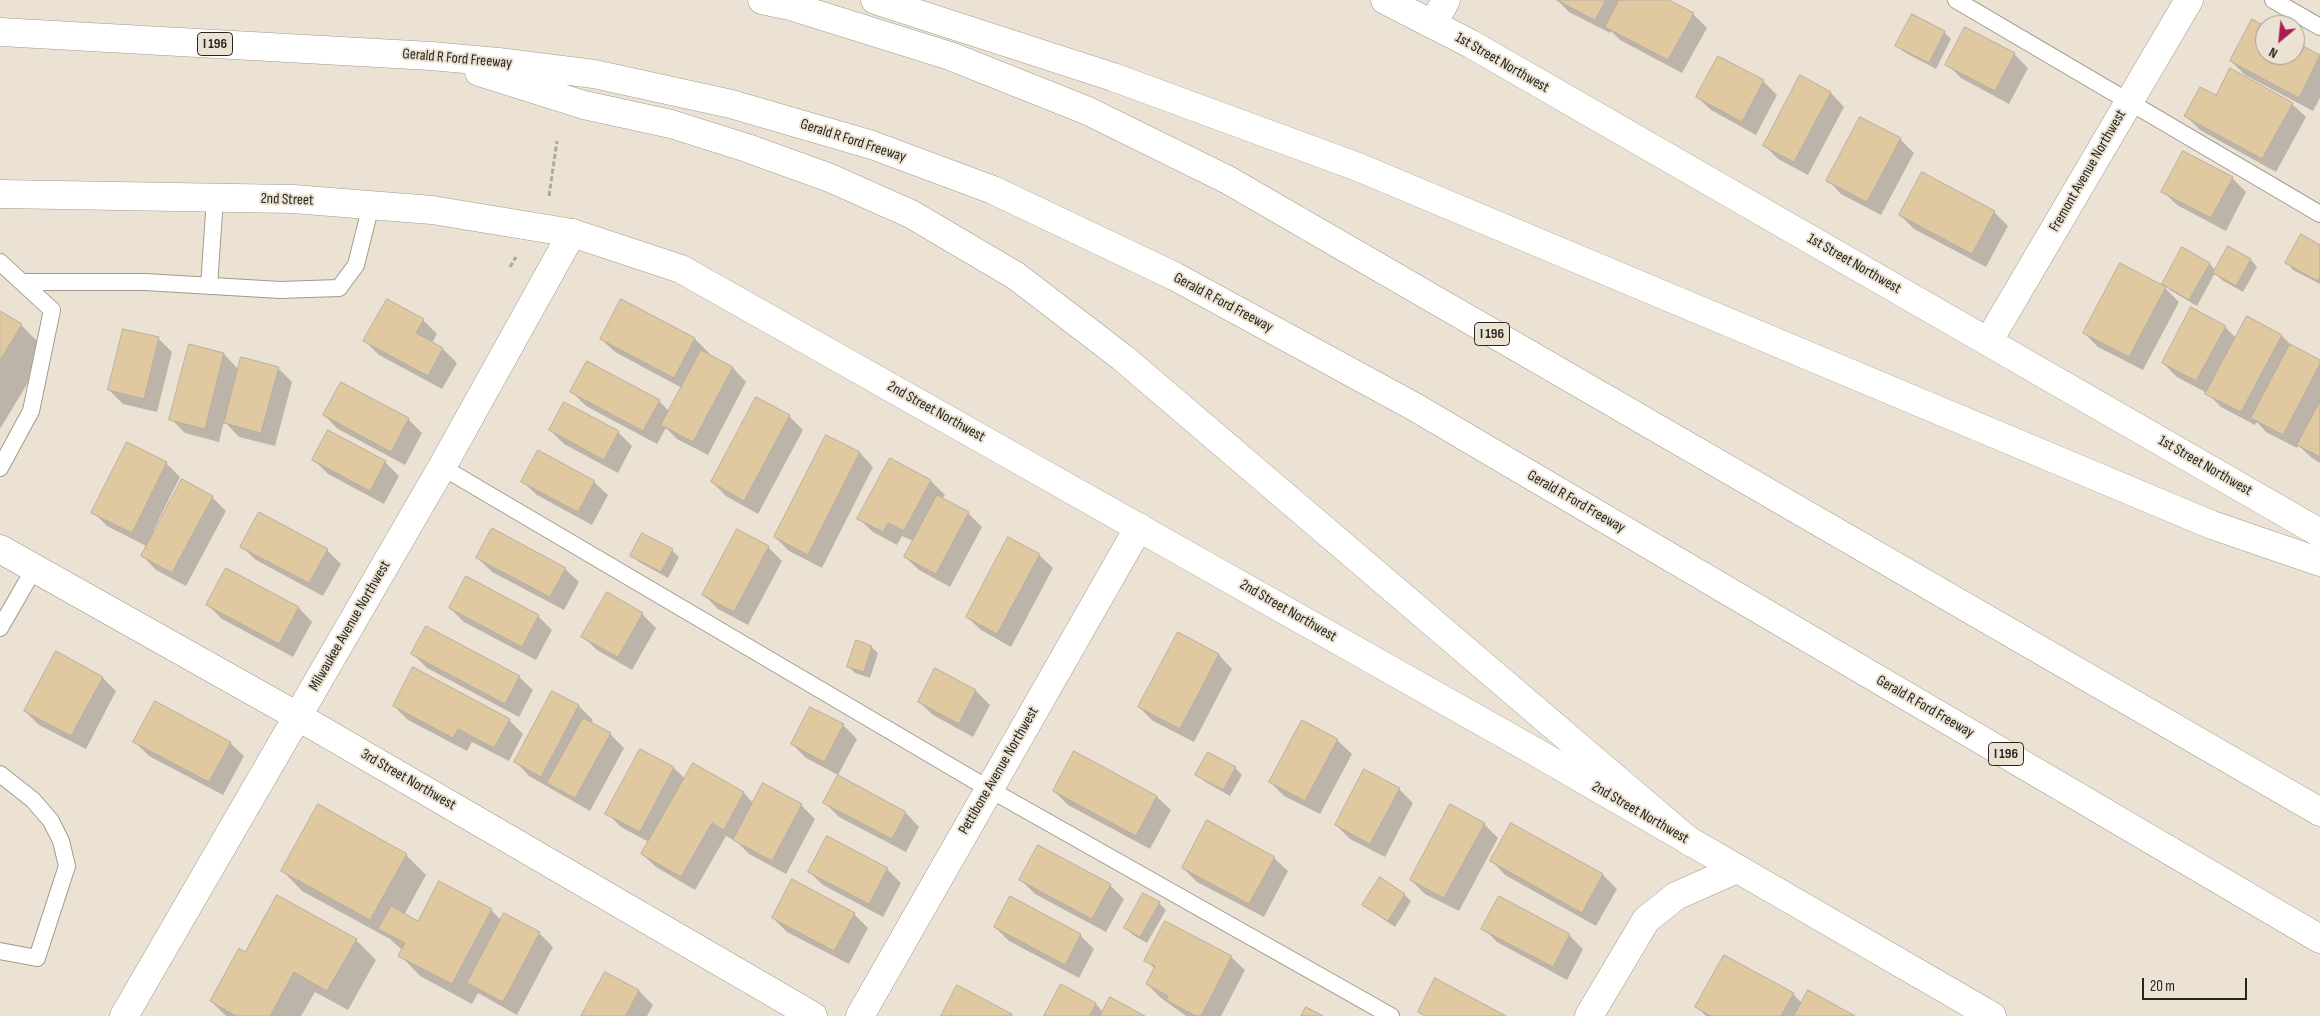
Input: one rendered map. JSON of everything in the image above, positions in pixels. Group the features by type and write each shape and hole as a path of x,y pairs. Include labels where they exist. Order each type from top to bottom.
{"main road":[{"name":"I 196","path":"762,0 790,6 950,56 1088,111 1228,180 2313,808"},
{"path":"875,0 1113,77 1358,167 2212,525 2320,562"},
{"name":"1st Street Northwest","path":"1386,0 1433,24 2320,532"},
{"path":"1433,24 1446,0"},
{"name":"Fremont Avenue Northwest","path":"1988,342 2189,0"},
{"name":"Gerald R Ford Freeway","path":"0,32 431,56 594,74 731,104 872,145 993,190 1174,276 1413,406 2320,939"},
{"path":"431,56 584,105 671,124 747,148 830,178 911,214 1016,276 1123,358 1690,842"},
{"name":"2nd Street","path":"0,194 293,200 370,205 432,210 572,233"},
{"name":"2nd Street Northwest","path":"572,233 681,269 1138,527 1992,1016"},
{"name":"Milwaukee Avenue Northwest","path":"124,1016 442,467 572,233"},
{"name":"Pettibone Avenue Northwest","path":"860,1016 1138,527"},
{"name":"3rd Street Northwest","path":"0,550 298,716 813,1016"},
{"path":"1589,1016 1646,920 1676,896 1737,869"}],"lane":[{"path":"1956,0 2320,214"},
{"path":"2273,0 2320,27"},
{"path":"209,286 215,198"},
{"path":"23,282 145,282 280,290 339,288 356,265 370,205"},
{"path":"0,262 52,310 32,411 0,468"},
{"path":"442,467 989,789 1391,1016"},
{"path":"0,628 34,569"},
{"path":"0,774 33,800 50,820 61,842 67,866 37,958 0,951"}],"path":[{"path":"548,202 557,141"}],"building":[{"path":"1557,0 1606,0 1595,20"},
{"path":"1619,0 1669,0 1694,13 1668,60 1605,27"},
{"path":"1912,14 1945,31 1929,63 1895,46"},
{"path":"2252,19 2255,21 2255,65 2305,65 2305,47 2320,55 2299,98 2230,61"},
{"path":"1965,27 2015,53 1995,91 1945,65"},
{"path":"1718,56 1764,80 1742,122 1696,97"},
{"path":"2230,68 2293,103 2262,159 2184,116 2200,87 2216,95"},
{"path":"1800,75 1831,92 1794,162 1763,146"},
{"path":"1860,117 1901,138 1867,202 1826,181"},
{"path":"2183,151 2233,177 2211,218 2161,192"},
{"path":"1922,172 1995,211 1972,254 1899,215"},
{"path":"2301,234 2320,245 2320,276 2318,281 2285,263"},
{"path":"2228,246 2251,259 2236,286 2213,273"},
{"path":"2182,247 2210,263 2189,300 2162,284"},
{"path":"2120,263 2166,287 2129,357 2083,333"},
{"path":"387,299 424,319 416,333 443,348 428,376 363,341"},
{"path":"621,299 695,338 674,378 600,339"},
{"path":"2191,307 2226,326 2196,381 2162,363"},
{"path":"0,311 22,324 0,361"},
{"path":"2247,316 2282,335 2241,412 2205,394"},
{"path":"123,329 159,337 144,399 108,390"},
{"path":"189,344 224,353 205,429 169,420"},
{"path":"2290,344 2320,360 2320,364 2283,435 2251,418"},
{"path":"701,350 733,367 693,442 661,425"},
{"path":"241,357 279,367 261,433 224,423"},
{"path":"587,361 660,400 643,431 570,392"},
{"path":"341,382 409,418 391,452 323,415"},
{"path":"756,397 790,415 744,501 711,482"},
{"path":"2320,401 2320,457 2297,445"},
{"path":"564,402 619,431 604,460 549,430"},
{"path":"328,430 386,461 370,491 312,460"},
{"path":"826,435 860,452 808,555 774,537"},
{"path":"127,442 167,462 132,533 91,513"},
{"path":"538,450 595,481 578,512 521,482"},
{"path":"890,458 931,480 904,531 888,523 883,532 857,519"},
{"path":"182,479 213,496 172,573 141,556"},
{"path":"937,495 969,512 936,574 904,557"},
{"path":"259,512 328,549 309,583 240,547"},
{"path":"492,528 566,568 550,597 476,558"},
{"path":"737,529 769,546 734,612 702,595"},
{"path":"642,533 673,549 661,572 630,556"},
{"path":"1008,537 1040,554 997,634 966,617"},
{"path":"226,568 299,607 279,644 206,605"},
{"path":"466,576 539,615 522,647 449,608"},
{"path":"607,592 643,613 618,657 581,637"},
{"path":"426,626 520,676 505,704 411,654"},
{"path":"1178,632 1219,654 1180,729 1138,707"},
{"path":"856,640 872,646 864,672 847,667"},
{"path":"56,651 103,677 71,736 24,711"},
{"path":"413,667 510,719 494,748 458,729 453,738 393,706"},
{"path":"935,668 976,690 959,724 918,702"},
{"path":"552,691 579,705 541,777 514,762"},
{"path":"155,701 231,742 209,782 133,742"},
{"path":"810,707 844,724 824,762 791,744"},
{"path":"583,718 611,733 575,798 547,783"},
{"path":"1302,720 1338,739 1305,801 1269,782"},
{"path":"640,749 674,767 640,832 605,814"},
{"path":"1074,751 1157,796 1136,836 1053,791"},
{"path":"1208,752 1236,767 1223,790 1195,775"},
{"path":"693,763 744,792 724,830 712,823 681,877 641,854"},
{"path":"1364,769 1400,788 1370,844 1335,825"},
{"path":"838,775 906,812 892,839 823,803"},
{"path":"763,783 802,804 772,861 733,840"},
{"path":"318,804 407,854 370,920 281,871"},
{"path":"1450,804 1485,823 1444,898 1410,880"},
{"path":"1207,820 1275,857 1249,904 1182,868"},
{"path":"1511,823 1603,874 1582,913 1490,861"},
{"path":"827,836 888,868 869,904 808,872"},
{"path":"1038,845 1111,884 1092,919 1019,880"},
{"path":"1380,877 1405,894 1388,921 1362,905"},
{"path":"792,879 855,913 834,951 772,918"},
{"path":"439,881 492,909 452,984 398,956 405,943 378,929 391,906 418,921"},
{"path":"1143,893 1160,902 1140,937 1124,928"},
{"path":"277,895 357,939 327,991 294,972 270,1016 236,1016 210,1001 239,948 245,952"},
{"path":"1010,896 1081,934 1065,965 994,927"},
{"path":"1499,896 1570,934 1553,967 1481,929"},
{"path":"504,913 540,932 503,1002 467,983"},
{"path":"1165,921 1232,956 1201,1016 1196,1016 1166,1000 1168,996 1146,984 1155,966 1144,961"},
{"path":"1724,955 1794,993 1781,1016 1711,1016 1695,1007"},
{"path":"605,972 639,990 626,1016 581,1016"},
{"path":"1435,978 1506,1016 1425,1016 1418,1012"},
{"path":"1061,984 1096,1003 1090,1016 1044,1016"},
{"path":"957,985 1012,1014 1012,1016 941,1016"},
{"path":"1808,990 1855,1016 1794,1016"},
{"path":"1110,997 1145,1016 1100,1016"},
{"path":"1306,1007 1323,1016 1301,1016"}]}
